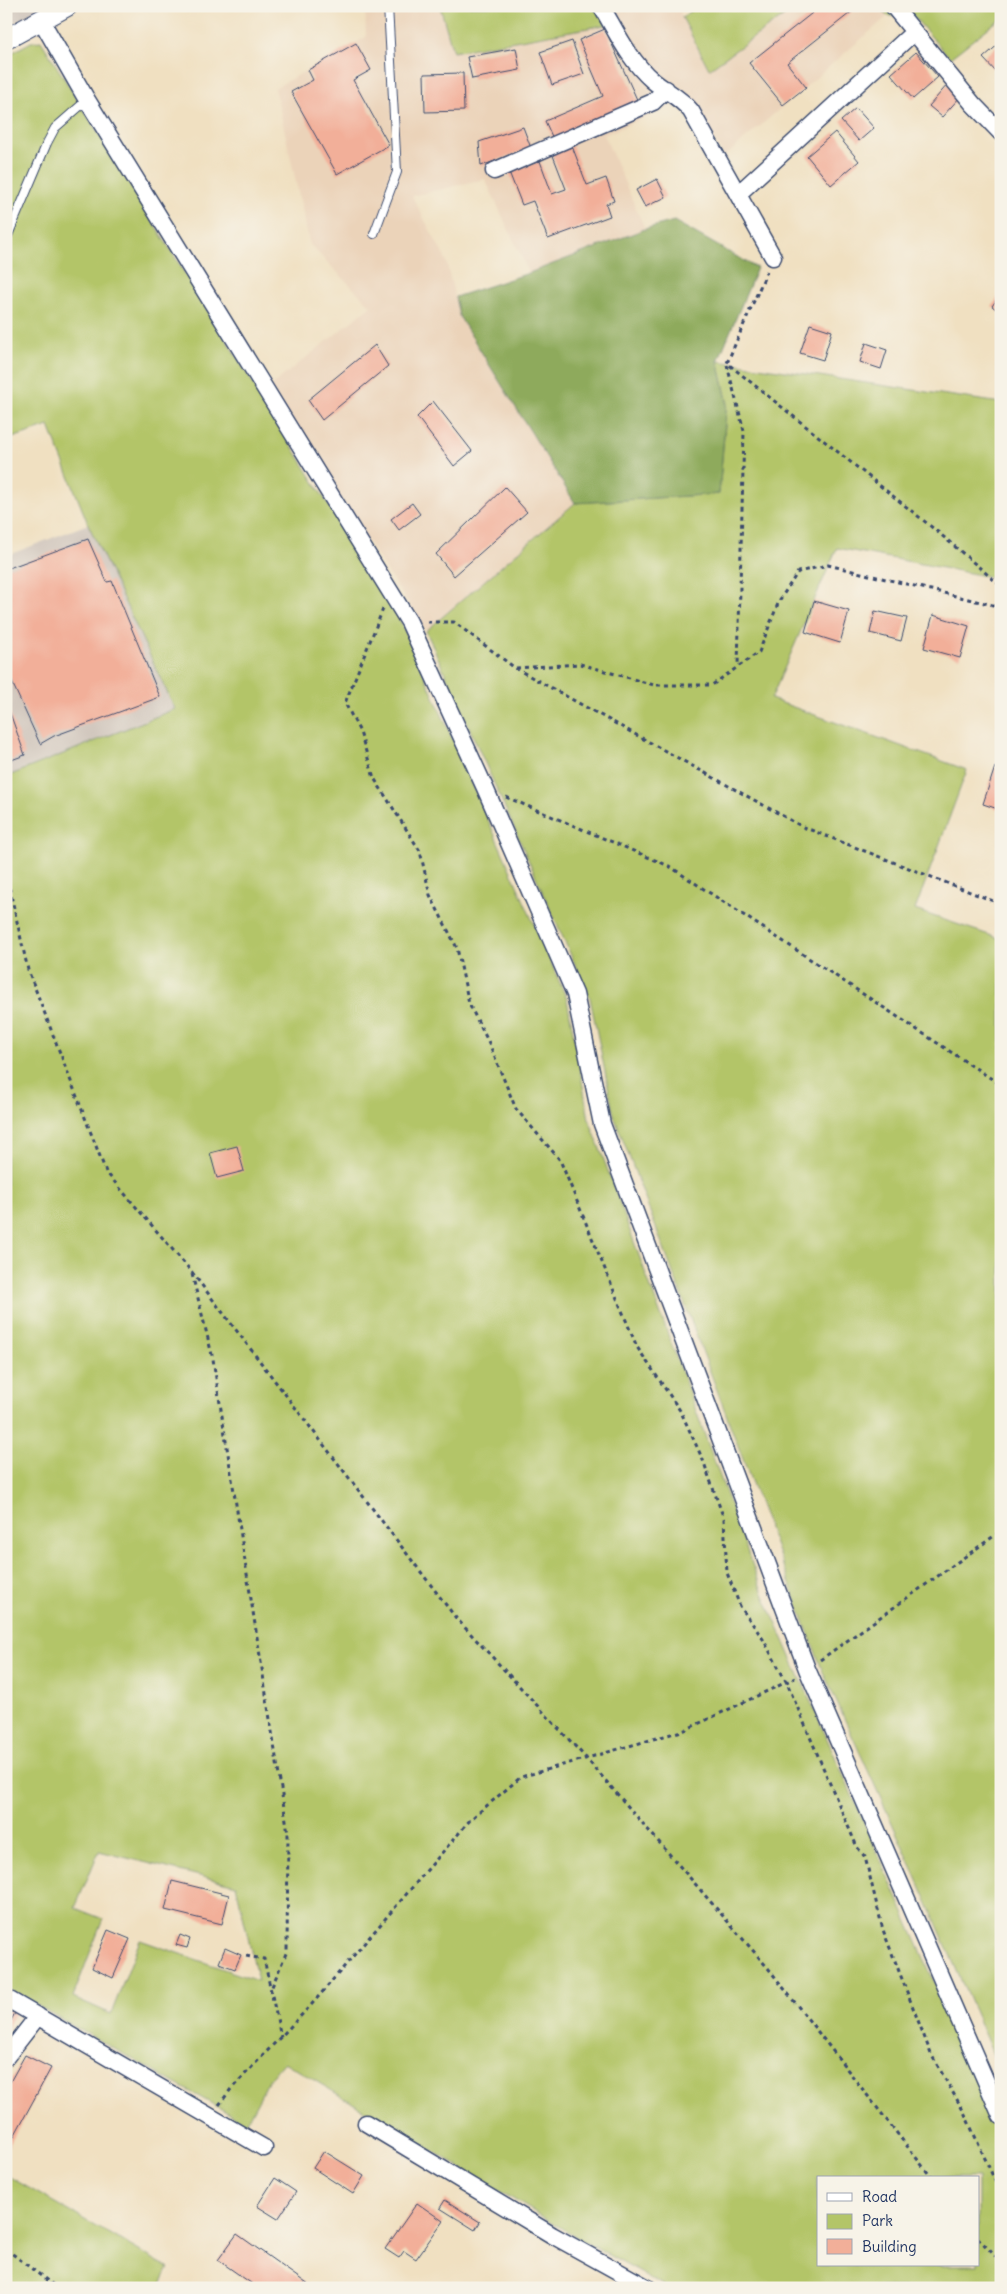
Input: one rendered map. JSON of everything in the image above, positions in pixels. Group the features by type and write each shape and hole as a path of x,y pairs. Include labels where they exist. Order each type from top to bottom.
{"street":[{"path":"6,39 67,6"},
{"path":"601,6 634,61 653,81 681,98 691,111 773,257"},
{"path":"900,10 914,32 973,104 1001,132"},
{"path":"41,20 87,100 409,622 485,788 575,994 602,1124 808,1669 1001,2116"},
{"path":"738,194 914,32"},
{"path":"494,171 653,102 666,89"},
{"path":"6,1998 211,2115 264,2148"},
{"path":"6,2058 38,2016"},
{"path":"366,2123 552,2235 648,2288"}],"lane":[{"path":"374,234 397,172 388,6"},
{"path":"6,240 55,128 87,100"}],"path":[{"path":"738,667 744,430 727,363 773,257"},
{"path":"727,363 931,527 1001,586"},
{"path":"515,668 580,664 654,685 712,685 759,652 779,601 798,572 828,565 1001,607"},
{"path":"390,592 345,703 360,732 374,778 420,851 430,895 456,948 469,1004 489,1043 516,1109 560,1160 637,1348 681,1412 703,1460 724,1519 727,1573 740,1606 763,1639 787,1683 857,1847 865,1857 883,1930 931,2054 964,2112 1001,2194"},
{"path":"409,622 454,622 515,668 803,827 1001,904"},
{"path":"485,788 669,866 1001,1085"},
{"path":"6,872 28,970 106,1172 191,1271 456,1618 586,1758 768,1968 930,2176"},
{"path":"191,1271 214,1359 288,1833 287,1951 271,1988"},
{"path":"211,2115 231,2089 281,2038 471,1819 521,1777 685,1730 787,1683 1001,1531"},
{"path":"246,1956 264,1959 281,2038"},
{"path":"980,2240 1001,2262"},
{"path":"6,2249 57,2288"}],"shaded area":[{"path":"6,6 46,6 6,26"},
{"path":"365,6 440,6 453,52 607,6 677,6 709,69 798,6 879,6 888,16 724,157 691,98 604,135 645,229 529,273 485,179 412,196 446,260 459,316 575,503 426,631 268,388 371,306 310,245 275,88 366,37"},
{"path":"88,524 175,710 6,777 6,556"}],"green space":[{"path":"440,6 607,6 616,23 453,52"},
{"path":"698,6 798,6 709,69 682,17"},
{"path":"879,6 1001,6 1001,18 950,58 913,16 888,16"},
{"path":"41,41 401,622 567,999 589,1119 762,1591 1001,2133 1001,2288 668,2288 583,2241 284,2062 271,2076 246,2123 6,1988 6,777 175,709 88,524 49,426 6,440 6,56 31,42","holes":["99,1851 236,1885 258,1981 140,1940 111,2014 73,1997 103,1919 75,1908"]},
{"path":"674,221 757,268 718,361 727,400 719,494 575,503 459,316 455,297 529,273 645,229"},
{"path":"718,361 1001,403 1001,579 837,548 771,699 967,770 915,910 1001,939 1001,2073 913,1869 823,1672 614,1116 590,998 426,631 575,503 719,494 727,400"},
{"path":"6,2175 169,2268 159,2288 6,2288"}],"building":[{"path":"821,6 859,6 787,63 806,87 783,105 749,63"},
{"path":"605,29 639,104 554,141 545,121 603,96 579,40"},
{"path":"572,41 584,74 552,85 540,52"},
{"path":"1001,42 1001,72 998,74 983,58"},
{"path":"356,43 371,70 353,80 389,145 337,174 291,92 313,80 308,70"},
{"path":"516,48 520,70 472,79 467,57"},
{"path":"916,52 938,77 913,99 891,74"},
{"path":"463,73 464,111 425,112 424,74"},
{"path":"948,84 961,96 942,117 929,106"},
{"path":"856,108 874,128 859,141 841,121"},
{"path":"523,127 531,148 481,166 479,142"},
{"path":"835,132 859,161 831,185 807,156"},
{"path":"572,146 587,185 606,178 614,201 606,204 610,216 548,239 533,201 522,205 509,172 540,161 552,194 566,189 552,153"},
{"path":"657,179 666,197 645,207 636,190"},
{"path":"1001,294 1001,313 992,306"},
{"path":"810,324 832,331 823,360 800,353"},
{"path":"866,343 887,350 881,369 860,362"},
{"path":"375,345 388,366 322,420 308,400"},
{"path":"433,401 472,451 454,466 417,417"},
{"path":"505,487 527,512 454,576 436,554"},
{"path":"412,503 420,514 399,530 391,519"},
{"path":"88,539 107,582 112,581 160,697 54,736 40,744 6,669 6,569"},
{"path":"814,601 849,611 840,643 805,632"},
{"path":"875,611 907,618 901,641 870,633"},
{"path":"933,615 969,626 960,658 924,648"},
{"path":"6,702 25,755 6,762"},
{"path":"995,767 1001,769 1001,810 983,804"},
{"path":"237,1146 244,1171 217,1178 210,1153"},
{"path":"172,1881 229,1895 222,1924 165,1910"},
{"path":"108,1930 130,1939 113,1978 92,1968"},
{"path":"180,1935 190,1939 187,1948 176,1945"},
{"path":"225,1948 241,1955 235,1969 219,1963"},
{"path":"6,2006 16,2011 6,2030"},
{"path":"25,2055 51,2068 6,2151 6,2089"},
{"path":"324,2151 364,2176 353,2194 313,2168"},
{"path":"275,2178 296,2192 278,2219 257,2206"},
{"path":"445,2200 480,2222 475,2230 440,2208"},
{"path":"417,2203 443,2221 416,2259 404,2251 399,2258 385,2249"},
{"path":"237,2234 313,2288 258,2288 218,2260"}]}
